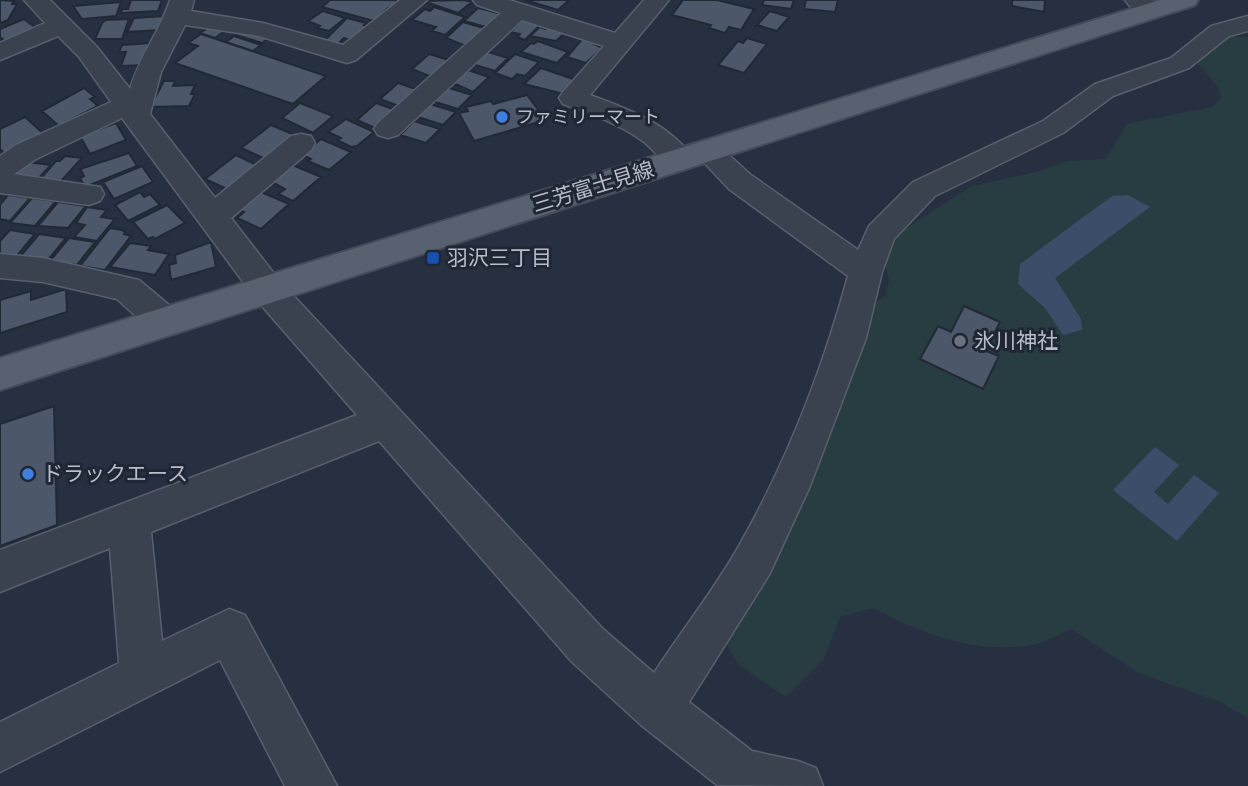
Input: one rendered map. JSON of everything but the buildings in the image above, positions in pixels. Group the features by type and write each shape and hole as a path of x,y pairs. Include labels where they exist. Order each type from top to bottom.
{"main road":[{"name":"三芳富士見線","path":"0,374 693,155 1144,5 1186,0"}],"street":[{"path":"36,0 88,52 267,289 588,646 746,782 798,786"},
{"path":"0,170 26,152 131,111 180,8 207,18 347,55 415,0"},
{"path":"657,0 573,98 630,120 740,182 866,272"},
{"path":"388,129 506,5 619,43"},
{"path":"658,708 754,560 790,486 849,338 866,272 880,233 924,189 1053,127 1104,90 1180,63 1220,31 1248,23"},
{"path":"0,52 61,25"},
{"path":"212,217 301,143"},
{"path":"0,183 89,194"},
{"path":"0,266 43,270 127,289 164,321"},
{"path":"0,571 386,421"},
{"path":"129,522 142,675"},
{"path":"0,748 229,631 312,786"}],"green space":[{"path":"1227,36 1248,37 1248,718 1220,702 1139,673 1072,629 1037,644 990,647 950,640 910,626 873,608 840,617 824,659 786,697 738,664 721,635 870,310 886,294 889,281 885,261 887,237 905,229 972,186 1036,172 1068,161 1106,159 1127,124 1212,107 1221,98 1218,87 1195,60 1219,46"}],"water":[{"path":"1128,195 1150,207 1055,278 1081,319 1082,330 1063,335 1045,308 1018,284 1020,264 1112,196"},
{"path":"1155,447 1179,465 1154,492 1168,504 1194,475 1219,493 1177,541 1113,490"}],"place":[{"name":"ファミリーマート","path":"502,117"},
{"name":"羽沢三丁目","path":"433,258"},
{"name":"氷川神社","path":"960,341"},
{"name":"ドラックエース","path":"28,474"}]}
